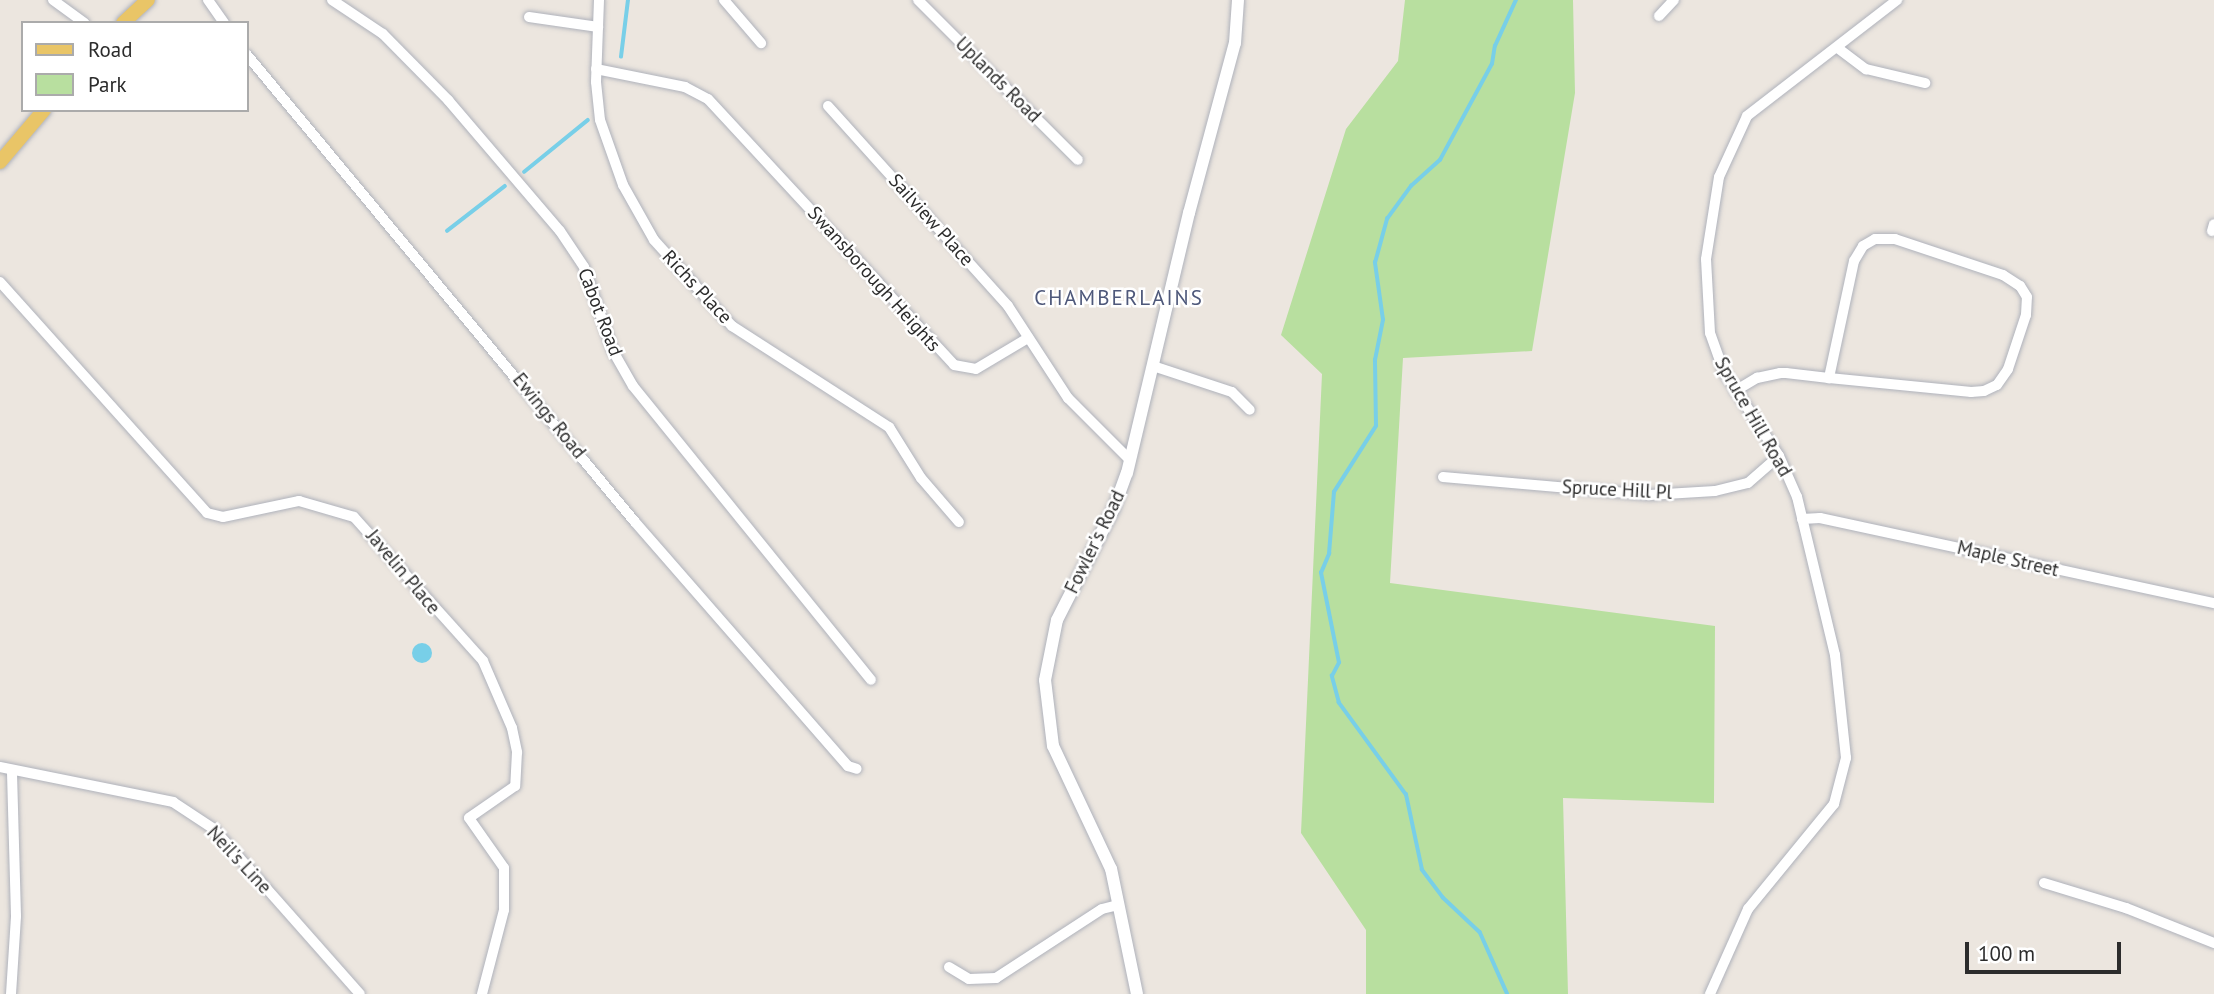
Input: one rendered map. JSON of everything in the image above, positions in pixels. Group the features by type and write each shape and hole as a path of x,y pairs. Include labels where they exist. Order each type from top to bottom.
{"main road":[{"path":"125,21 148,0"},
{"path":"0,162 42,112"}],"street":[{"path":"52,0 82,21"},
{"path":"208,0 223,21"},
{"name":"Cabot Road","path":"332,0 383,34 449,100 560,231 583,267 609,343 633,386 871,680"},
{"name":"Richs Place","path":"599,0 596,69 600,120 611,158 634,206 664,254 732,326 889,426 921,478 959,522"},
{"path":"724,0 761,43"},
{"name":"Uplands Road","path":"918,0 1078,160"},
{"name":"Fowler's Road","path":"1137,994 1106,855 1053,746 1045,680 1058,620 1114,508 1130,460 1235,43 1238,0"},
{"path":"1659,16 1674,0"},
{"name":"Spruce Hill Road","path":"1710,994 1743,917 1830,811 1843,779 1846,736 1839,676 1802,519 1779,456 1735,391 1715,352 1706,304 1706,259 1719,177 1746,116 1839,49 1897,0"},
{"path":"529,17 598,27"},
{"path":"1839,49 1866,69 1925,83"},
{"name":"Ewings Road","path":"248,56 644,532 848,766 857,769"},
{"name":"Swansborough Heights","path":"596,69 685,87 708,99 954,365 976,369 1028,338"},
{"name":"Sailview Place","path":"828,106 1008,306 1028,338"},
{"path":"1735,391 1773,374 1971,392 1991,388 2008,369 2026,315 2027,298 2020,286 2003,275 1895,239 1868,242 1854,261 1829,378"},
{"name":"Javelin Place","path":"0,282 207,513 223,517 299,501 354,517 483,661 512,728 517,752 515,786 469,818 504,868 504,910 482,994"},
{"path":"1028,338 1068,398 1130,460"},
{"path":"1153,366 1232,392 1251,410"},
{"name":"Spruce Hill Pl","path":"1443,477 1649,495 1715,491 1748,483 1779,456"},
{"name":"Maple Street","path":"1802,519 1820,518 2214,604"},
{"name":"Neil's Line","path":"0,767 173,802 214,829 360,994"},
{"path":"10,994 16,916 12,770"},
{"path":"2044,883 2126,908 2214,943"},
{"path":"949,967 970,979 996,978 1102,909 1118,905"}],"green space":[{"path":"1405,0 1573,0 1575,93 1532,351 1403,358 1390,583 1715,626 1714,803 1563,798 1568,994 1366,994 1366,930 1301,833 1322,374 1281,335 1346,129 1398,61"}],"water":[{"path":"422,643 429,646 432,653 429,660 422,663 415,660 412,653 415,646"}],"waterway":[{"path":"621,57 628,0"},
{"path":"1507,994 1480,933 1443,898 1422,870 1406,795 1339,703 1332,676 1339,663 1321,573 1329,554 1334,492 1376,426 1375,360 1383,320 1375,263 1387,219 1411,186 1440,160 1492,64 1495,46 1516,0"},
{"path":"524,172 588,120"},
{"path":"447,231 505,186"}],"district":[{"name":"CHAMBERLAINS","path":"1119,298"}]}
